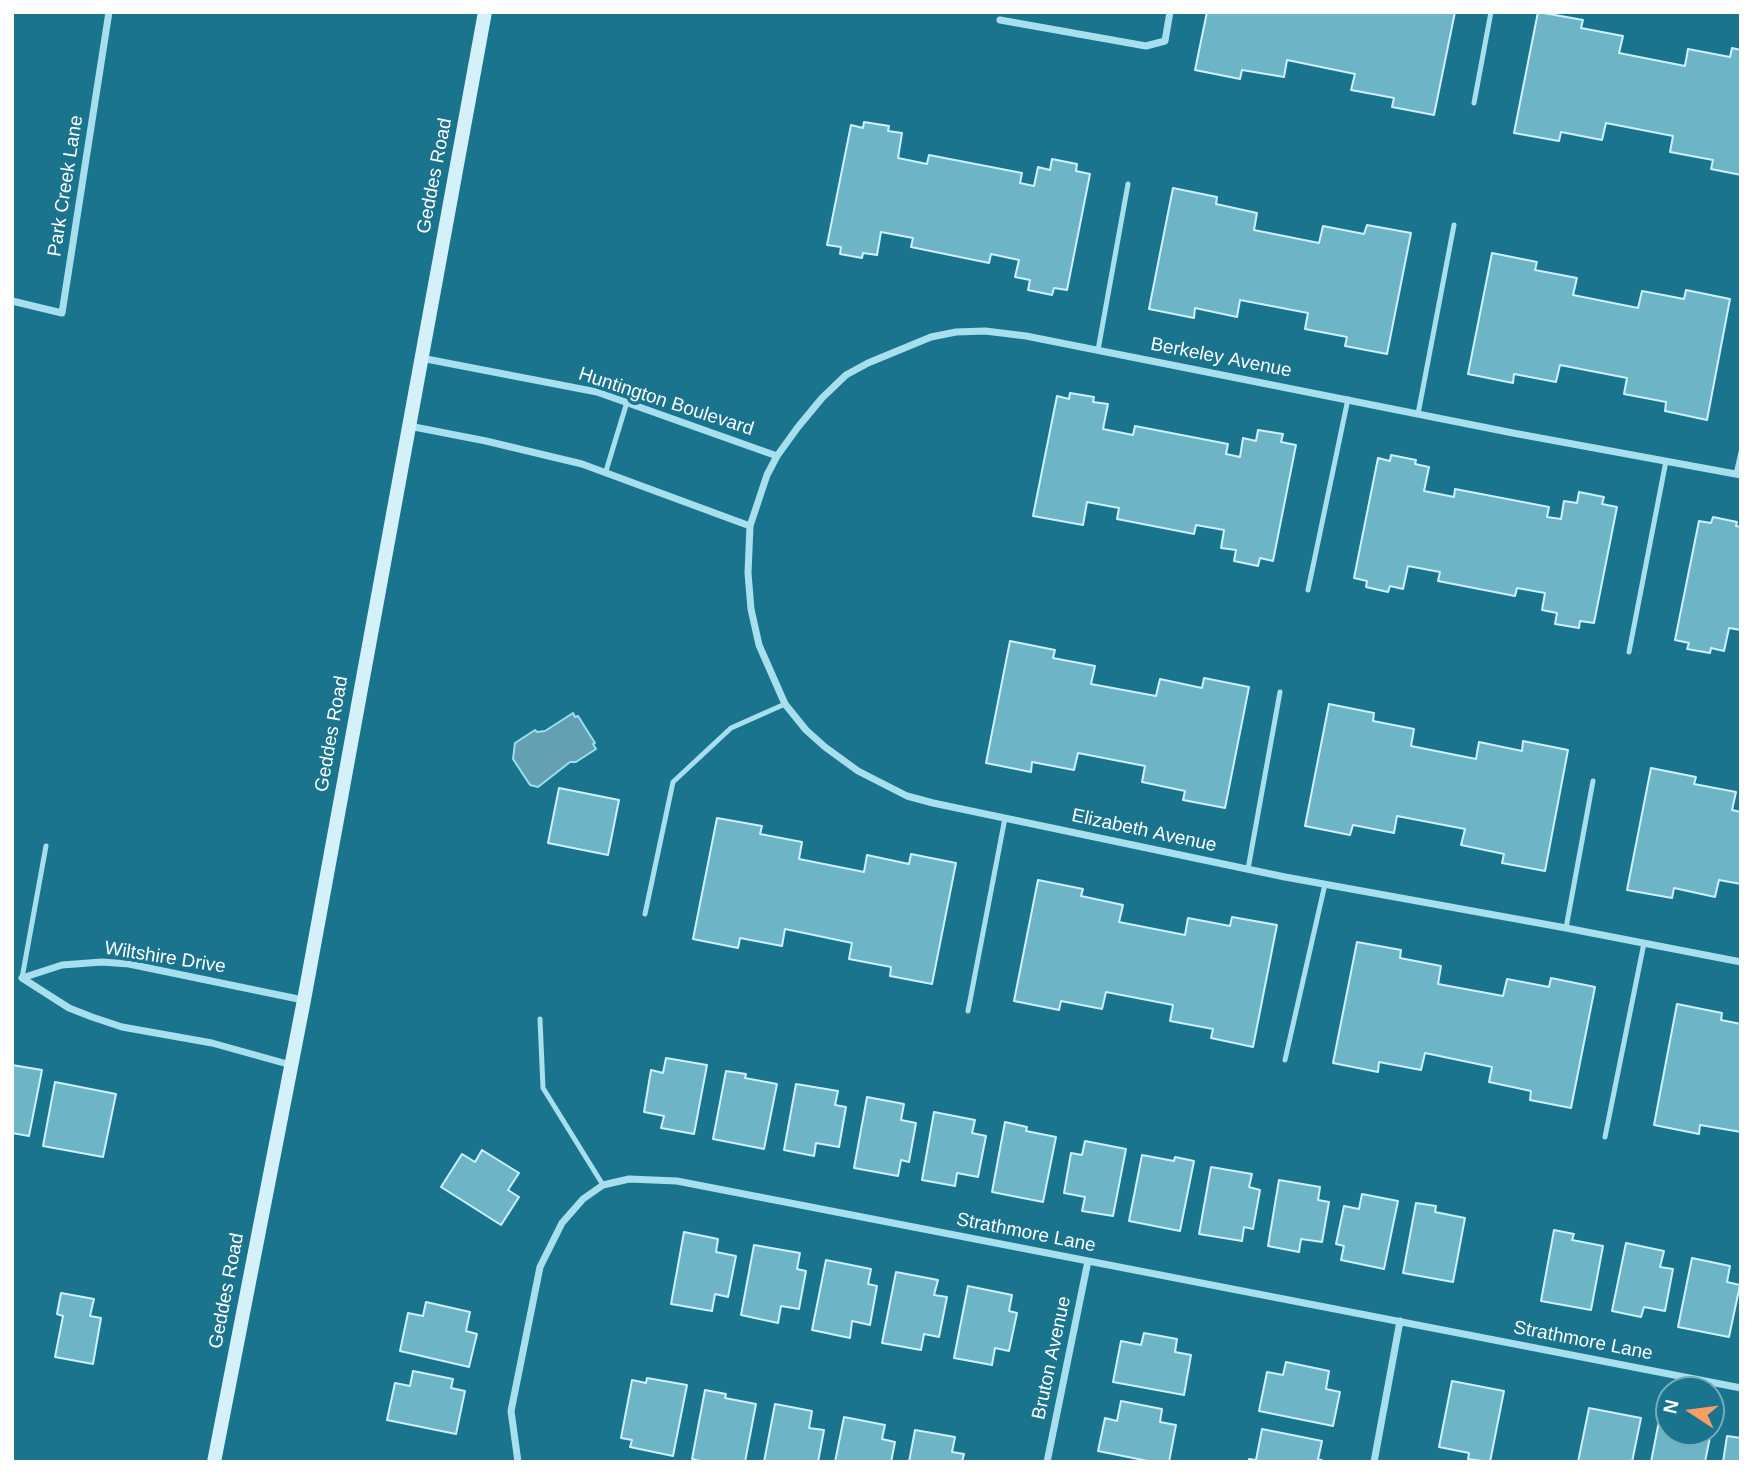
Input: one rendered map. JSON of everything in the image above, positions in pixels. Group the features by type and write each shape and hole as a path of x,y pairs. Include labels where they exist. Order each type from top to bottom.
{"main road":[{"name":"Geddes Road","path":"214,1462 304,1000 485,12"}],"street":[{"name":"Park Creek Lane","path":"12,301 62,313 109,12"},
{"path":"1000,20 1146,46 1165,41 1170,12"},
{"name":"Berkeley Avenue","path":"759,494 777,456 806,417 846,375 931,337 956,332 985,331 1098,350 1738,475"},
{"name":"Huntington Boulevard","path":"420,358 597,392 777,456"},
{"path":"408,426 486,441 606,471 750,526"},
{"name":"Elizabeth Avenue","path":"759,494 750,526 748,573 751,610 760,645 785,704 806,730 825,747 858,771 908,796 1248,869 1741,962"},
{"name":"Wiltshire Drive","path":"22,978 62,965 102,962 129,964 304,1000"},
{"name":"Wiltshire Drive","path":"12,976 22,978 69,1008 122,1027 212,1043 291,1065"},
{"name":"Strathmore Lane","path":"518,1462 511,1411 540,1268 562,1223 583,1199 603,1185 629,1179 677,1181 1741,1388"},
{"name":"Bruton Avenue","path":"1047,1462 1088,1261"},
{"path":"1374,1462 1400,1321"}],"lane":[{"path":"1474,103 1491,12"},
{"path":"1098,350 1128,184"},
{"path":"1418,414 1454,225"},
{"path":"1308,590 1348,399"},
{"path":"606,471 627,402"},
{"path":"1738,475 1741,452"},
{"path":"1629,652 1666,461"},
{"path":"1248,869 1280,692"},
{"path":"645,914 673,782 731,728 785,704"},
{"path":"1566,928 1593,781"},
{"path":"968,1011 1005,818"},
{"path":"22,978 46,846"},
{"path":"1285,1060 1325,884"},
{"path":"1605,1137 1644,943"},
{"path":"540,1018 543,1088 603,1185"}],"water":[{"path":"573,713 575,717 578,716 596,749 576,762 570,762 538,787 530,785 513,759 515,743 535,730 545,731"}],"building":[{"path":"1207,12 1455,12 1434,115 1392,107 1394,98 1351,90 1355,74 1287,60 1284,77 1242,70 1240,79 1195,70"},
{"path":"1538,12 1583,20 1581,28 1623,36 1619,53 1685,66 1688,49 1730,57 1732,48 1741,50 1741,175 1711,169 1713,160 1670,152 1673,136 1606,123 1602,140 1561,132 1559,141 1514,133"},
{"path":"864,122 889,126 888,131 902,133 898,158 927,164 929,155 1022,173 1020,183 1034,186 1038,167 1050,170 1052,159 1077,164 1076,171 1090,174 1067,290 1054,288 1052,295 1028,290 1030,280 1015,277 1019,260 991,254 989,263 911,247 913,238 881,232 877,255 863,253 862,258 840,254 841,247 827,245 851,125 863,128"},
{"path":"1173,188 1217,197 1216,204 1257,213 1254,230 1319,243 1323,226 1364,234 1367,225 1411,233 1387,354 1345,346 1347,337 1305,329 1308,313 1240,300 1237,317 1195,308 1194,318 1149,309"},
{"path":"1492,253 1537,262 1535,270 1577,278 1573,295 1638,308 1642,291 1684,299 1686,290 1730,299 1707,420 1665,411 1666,402 1624,394 1627,378 1560,365 1556,382 1514,374 1513,383 1468,374"},
{"path":"1070,393 1094,397 1093,402 1108,404 1103,429 1133,435 1135,426 1228,444 1226,454 1240,457 1243,438 1256,441 1258,430 1283,434 1281,442 1296,445 1273,561 1260,558 1258,566 1234,561 1236,550 1221,548 1224,530 1196,525 1194,534 1117,519 1119,508 1087,502 1083,525 1033,516 1057,396 1069,399"},
{"path":"1391,455 1416,460 1415,464 1429,467 1424,491 1454,497 1455,489 1549,507 1547,517 1561,519 1564,501 1577,503 1579,492 1604,497 1602,504 1617,507 1594,623 1580,621 1579,628 1555,624 1557,613 1542,610 1545,593 1517,588 1515,596 1438,581 1440,572 1408,566 1403,589 1390,586 1388,592 1366,587 1367,581 1354,578 1378,458 1390,461"},
{"path":"1713,517 1737,522 1736,526 1741,527 1741,630 1729,628 1724,651 1711,648 1710,653 1687,649 1689,643 1675,640 1699,521 1711,523"},
{"path":"1010,641 1055,650 1053,658 1095,666 1091,684 1156,696 1160,679 1202,688 1204,678 1249,687 1225,808 1183,800 1185,791 1142,782 1145,766 1078,753 1074,770 1032,762 1031,772 986,763"},
{"path":"1329,704 1374,713 1373,721 1414,729 1411,746 1476,759 1479,742 1522,751 1523,741 1568,750 1545,871 1502,863 1504,854 1461,845 1465,829 1397,816 1394,833 1353,825 1350,835 1305,826"},
{"path":"1651,768 1696,777 1694,784 1736,792 1732,810 1741,812 1741,884 1719,880 1715,897 1674,888 1672,898 1627,890"},
{"path":"559,788 619,800 608,855 548,843"},
{"path":"717,818 762,826 760,834 802,842 799,859 864,872 867,855 909,864 911,854 956,863 932,984 890,976 891,967 849,959 852,943 785,929 782,946 740,938 738,948 693,939"},
{"path":"1038,880 1083,889 1081,896 1123,905 1119,922 1185,935 1188,918 1230,926 1232,917 1277,925 1253,1047 1211,1038 1213,1029 1170,1021 1173,1005 1106,992 1102,1009 1061,1001 1059,1010 1014,1001"},
{"path":"1357,942 1401,950 1400,958 1441,966 1438,984 1503,996 1507,979 1549,987 1551,978 1595,987 1571,1108 1530,1100 1531,1091 1489,1082 1492,1067 1425,1053 1421,1070 1379,1062 1378,1072 1333,1063"},
{"path":"1677,1004 1722,1013 1721,1020 1741,1024 1741,1132 1700,1125 1699,1134 1654,1125"},
{"path":"666,1058 707,1065 694,1134 661,1128 664,1116 644,1112 651,1070 663,1073"},
{"path":"12,1065 42,1070 29,1136 12,1133"},
{"path":"726,1071 777,1084 764,1149 713,1139"},
{"path":"55,1082 116,1094 103,1157 43,1146"},
{"path":"796,1084 838,1091 835,1105 846,1107 839,1147 816,1143 814,1156 784,1150"},
{"path":"867,1097 904,1104 901,1120 916,1123 909,1162 901,1160 898,1176 854,1168"},
{"path":"934,1112 975,1120 972,1133 986,1136 978,1177 957,1173 955,1186 922,1180"},
{"path":"1005,1122 1027,1127 1026,1131 1056,1137 1043,1202 992,1192"},
{"path":"1085,1141 1126,1149 1113,1216 1082,1211 1085,1197 1064,1193 1071,1153 1082,1155"},
{"path":"482,1150 519,1173 508,1190 519,1197 501,1225 441,1187 462,1154 475,1162"},
{"path":"1142,1155 1174,1161 1175,1157 1194,1161 1180,1231 1129,1221"},
{"path":"1211,1167 1252,1174 1249,1187 1260,1190 1253,1229 1244,1227 1242,1241 1199,1234"},
{"path":"1279,1180 1320,1187 1318,1200 1329,1202 1322,1242 1301,1239 1299,1252 1268,1246"},
{"path":"1362,1194 1398,1201 1384,1269 1341,1260 1344,1246 1336,1244 1344,1206 1359,1209"},
{"path":"1416,1203 1436,1206 1435,1212 1465,1218 1453,1282 1403,1273"},
{"path":"1554,1230 1574,1234 1572,1240 1603,1246 1591,1310 1541,1301"},
{"path":"684,1232 718,1239 716,1252 736,1256 728,1297 715,1294 712,1311 671,1304"},
{"path":"1626,1243 1664,1251 1660,1267 1673,1269 1665,1311 1644,1307 1641,1317 1612,1311"},
{"path":"754,1245 800,1253 797,1269 806,1271 799,1309 781,1306 778,1323 741,1315"},
{"path":"1692,1258 1730,1266 1727,1282 1740,1285 1729,1337 1678,1327"},
{"path":"826,1260 871,1269 868,1284 877,1286 870,1325 852,1321 850,1338 812,1330"},
{"path":"896,1272 938,1280 934,1295 947,1297 939,1337 924,1334 921,1350 882,1343"},
{"path":"968,1286 1012,1295 1009,1311 1017,1313 1009,1351 995,1348 992,1365 954,1358"},
{"path":"61,1293 94,1299 90,1316 101,1318 93,1364 55,1357 63,1316 57,1314"},
{"path":"426,1302 470,1312 466,1331 477,1334 469,1367 400,1351 408,1313 423,1316"},
{"path":"1144,1333 1177,1339 1175,1352 1191,1355 1184,1395 1113,1382 1121,1341 1141,1345"},
{"path":"1286,1362 1329,1371 1326,1389 1340,1392 1333,1426 1259,1411 1267,1372 1283,1375"},
{"path":"413,1371 453,1379 451,1388 465,1391 456,1434 387,1420 395,1383 410,1386"},
{"path":"647,1378 687,1385 673,1456 630,1447 632,1440 621,1438 632,1380 646,1383"},
{"path":"1452,1381 1504,1391 1490,1462 1468,1459 1469,1453 1439,1447"},
{"path":"705,1390 726,1394 725,1398 756,1404 745,1462 705,1462 692,1459"},
{"path":"1121,1401 1162,1409 1160,1422 1176,1425 1169,1462 1153,1462 1098,1451 1105,1418 1117,1421"},
{"path":"775,1404 812,1411 809,1428 824,1430 818,1462 764,1462"},
{"path":"1589,1408 1641,1418 1632,1462 1578,1462"},
{"path":"844,1417 885,1425 882,1439 895,1442 891,1462 835,1462"},
{"path":"1262,1429 1322,1441 1318,1459 1326,1462 1249,1462 1249,1459 1256,1460"},
{"path":"915,1430 955,1437 952,1452 964,1454 962,1462 909,1462"},
{"path":"1727,1436 1741,1438 1741,1462 1723,1462"},
{"path":"1655,1442 1655,1446 1708,1446 1705,1462 1651,1462"}]}
